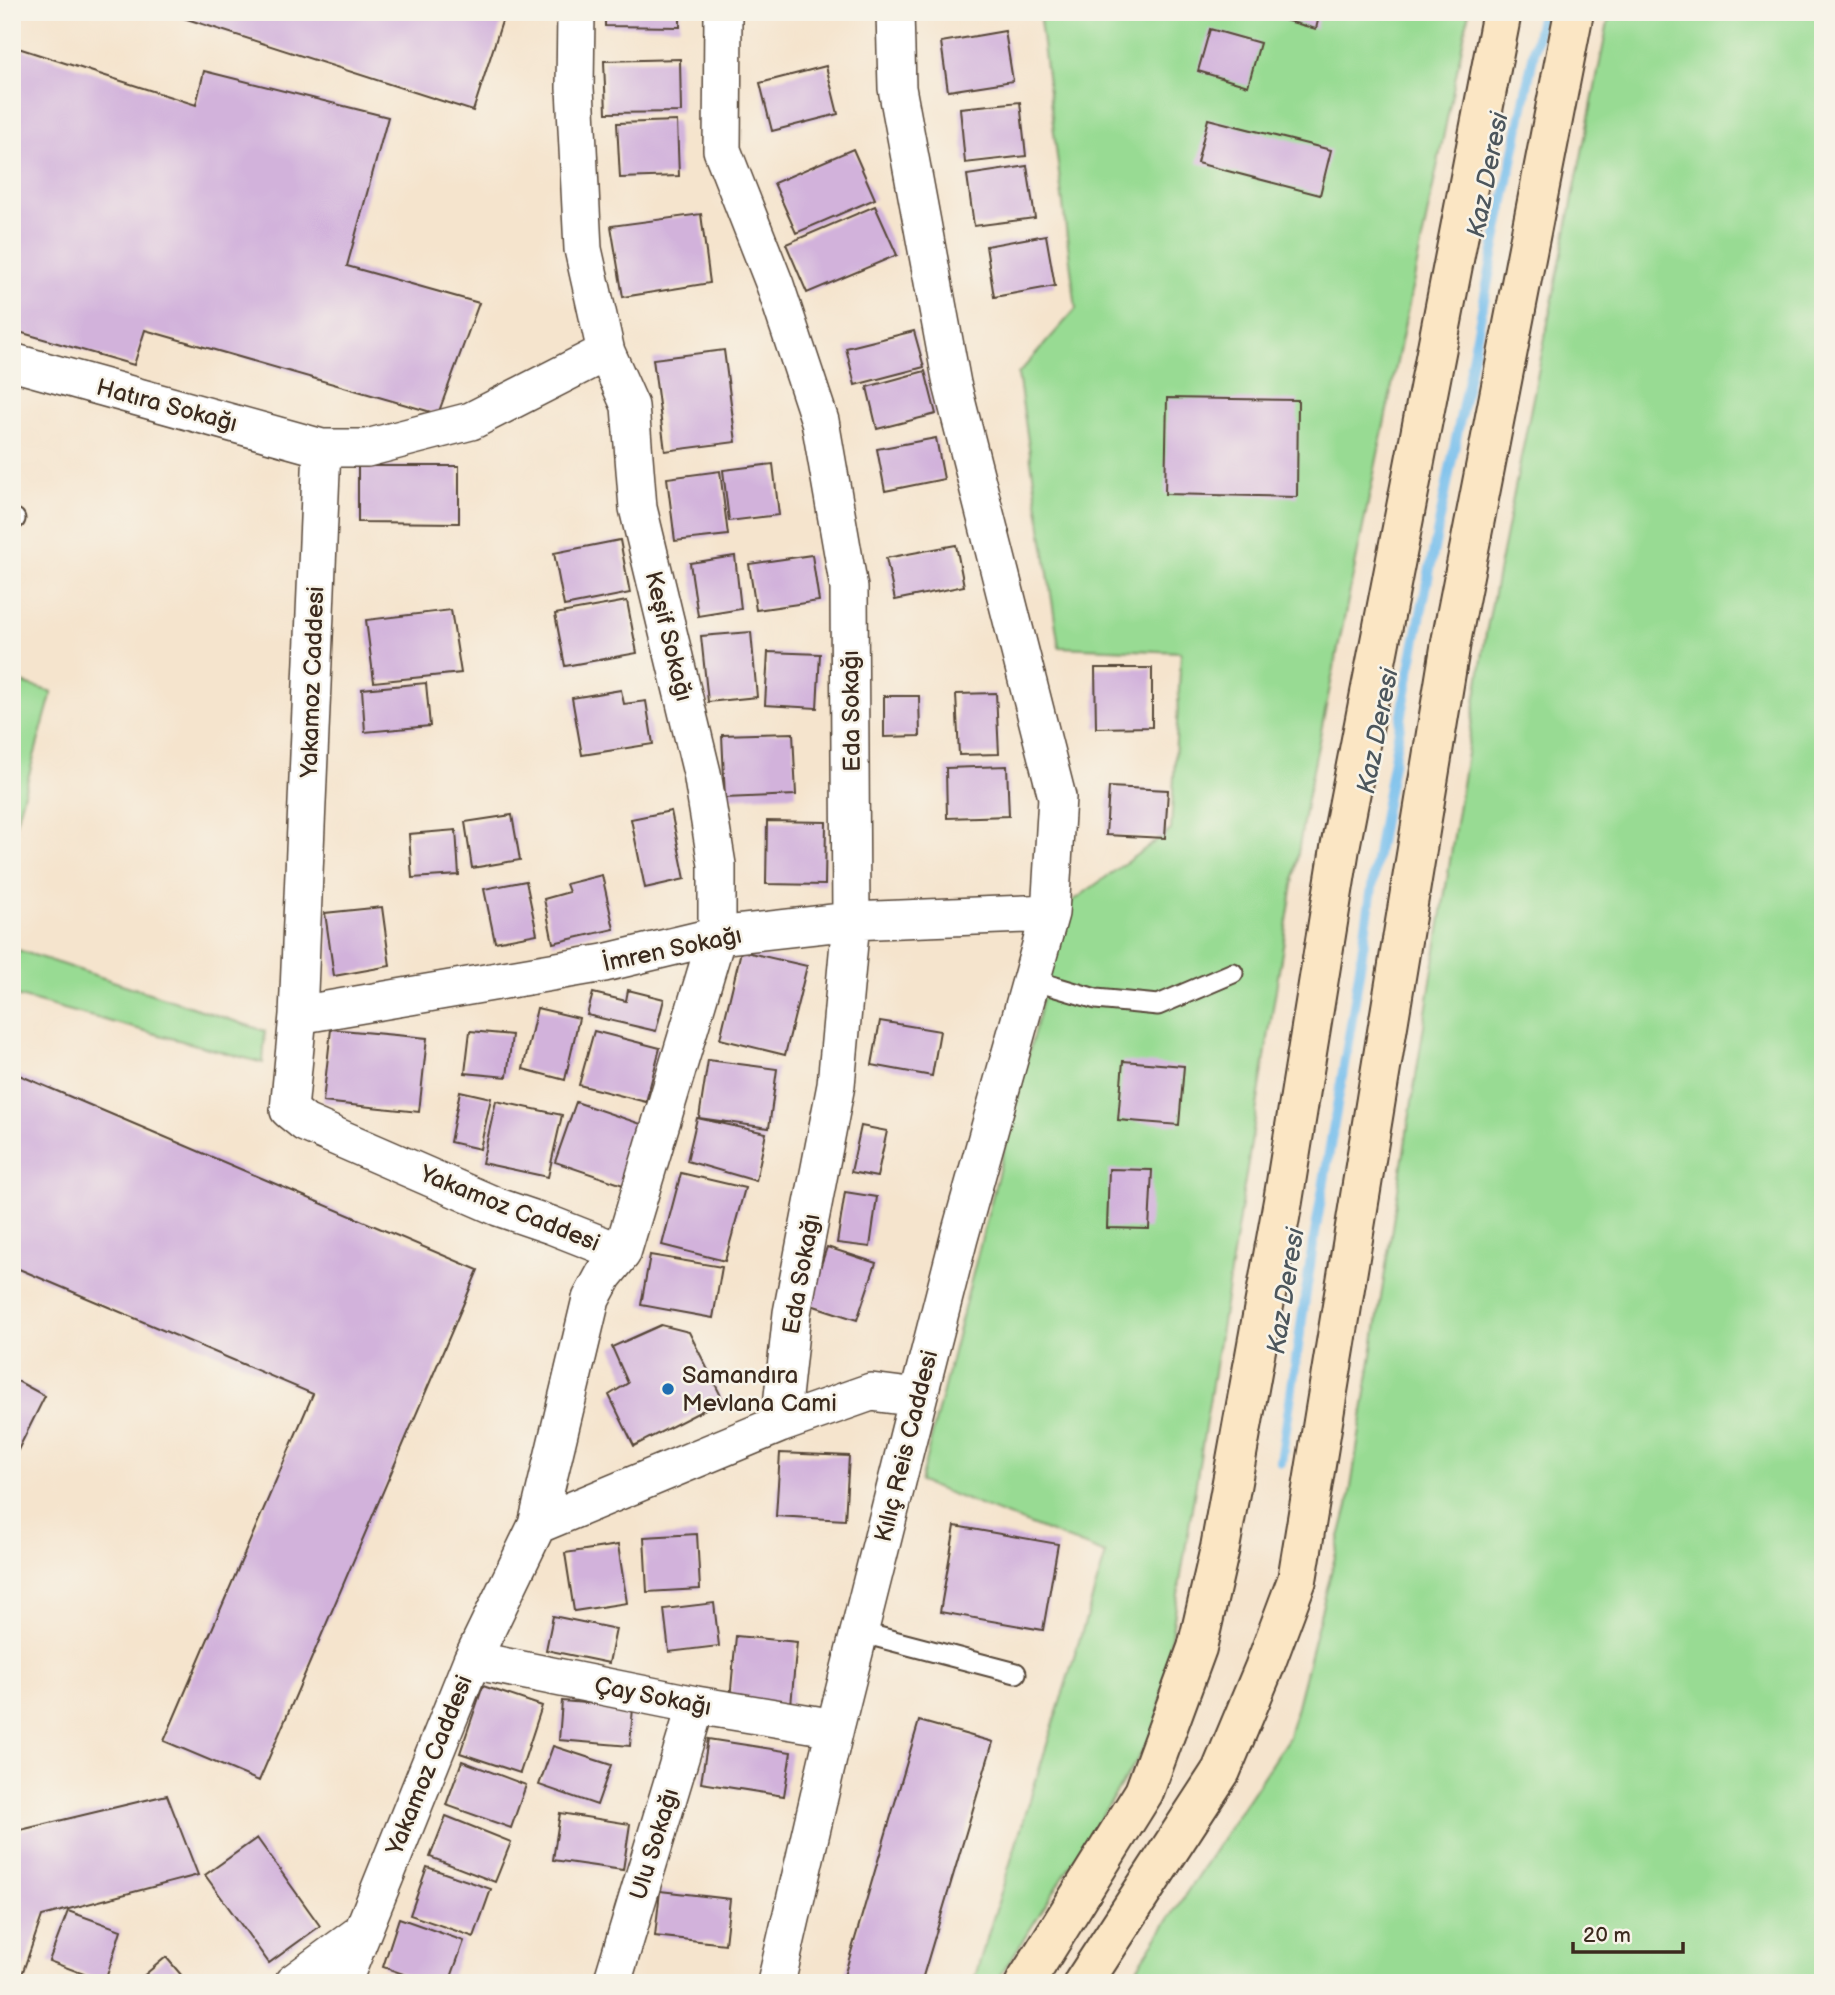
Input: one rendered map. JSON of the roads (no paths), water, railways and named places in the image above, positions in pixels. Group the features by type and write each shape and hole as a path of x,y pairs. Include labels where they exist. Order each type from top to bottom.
{"main road":[{"path":"1025,1983 1144,1792 1197,1648 1220,1549 1283,1201 1340,848 1502,12"},
{"path":"1083,1983 1221,1772 1297,1580 1451,642 1574,12"}],"street":[{"name":"Keşif Sokağı","path":"576,12 575,88 583,249 607,352 630,406 638,508 702,773 717,865 717,936 622,1253"},
{"name":"Eda Sokağı","path":"723,12 722,150 775,285 820,421 849,588 851,921 836,1085 792,1313 780,1424"},
{"name":"Kılıç Reis Caddesi","path":"776,1983 835,1728 918,1398 1050,913 1057,797 953,384 897,88 895,12"},
{"name":"Hatıra Sokağı","path":"12,362 323,448 367,448 471,421 607,352"},
{"name":"Yakamoz Caddesi","path":"323,448 298,1015 289,1111 305,1123 498,1207 622,1253 604,1275 591,1299 537,1525 472,1660 342,1983"},
{"name":"İmren Sokağı","path":"298,1015 604,963 717,936 851,921 1050,913"},
{"path":"537,1525 780,1424 871,1392 918,1398"},
{"name":"Çay Sokağı","path":"472,1660 835,1728"},
{"name":"Ulu Sokağı","path":"612,1983 696,1704"},
{"path":"293,1983 361,1933"}],"lane":[{"path":"1032,980 1096,999 1158,1005 1233,973"},
{"path":"859,1632 1016,1673"}],"waterway":[{"name":"Kaz Deresi","path":"1281,1462 1312,1251 1412,658 1542,12"}],"place":[{"name":"Samandıra Mevlana Cami","path":"668,1389"}]}
